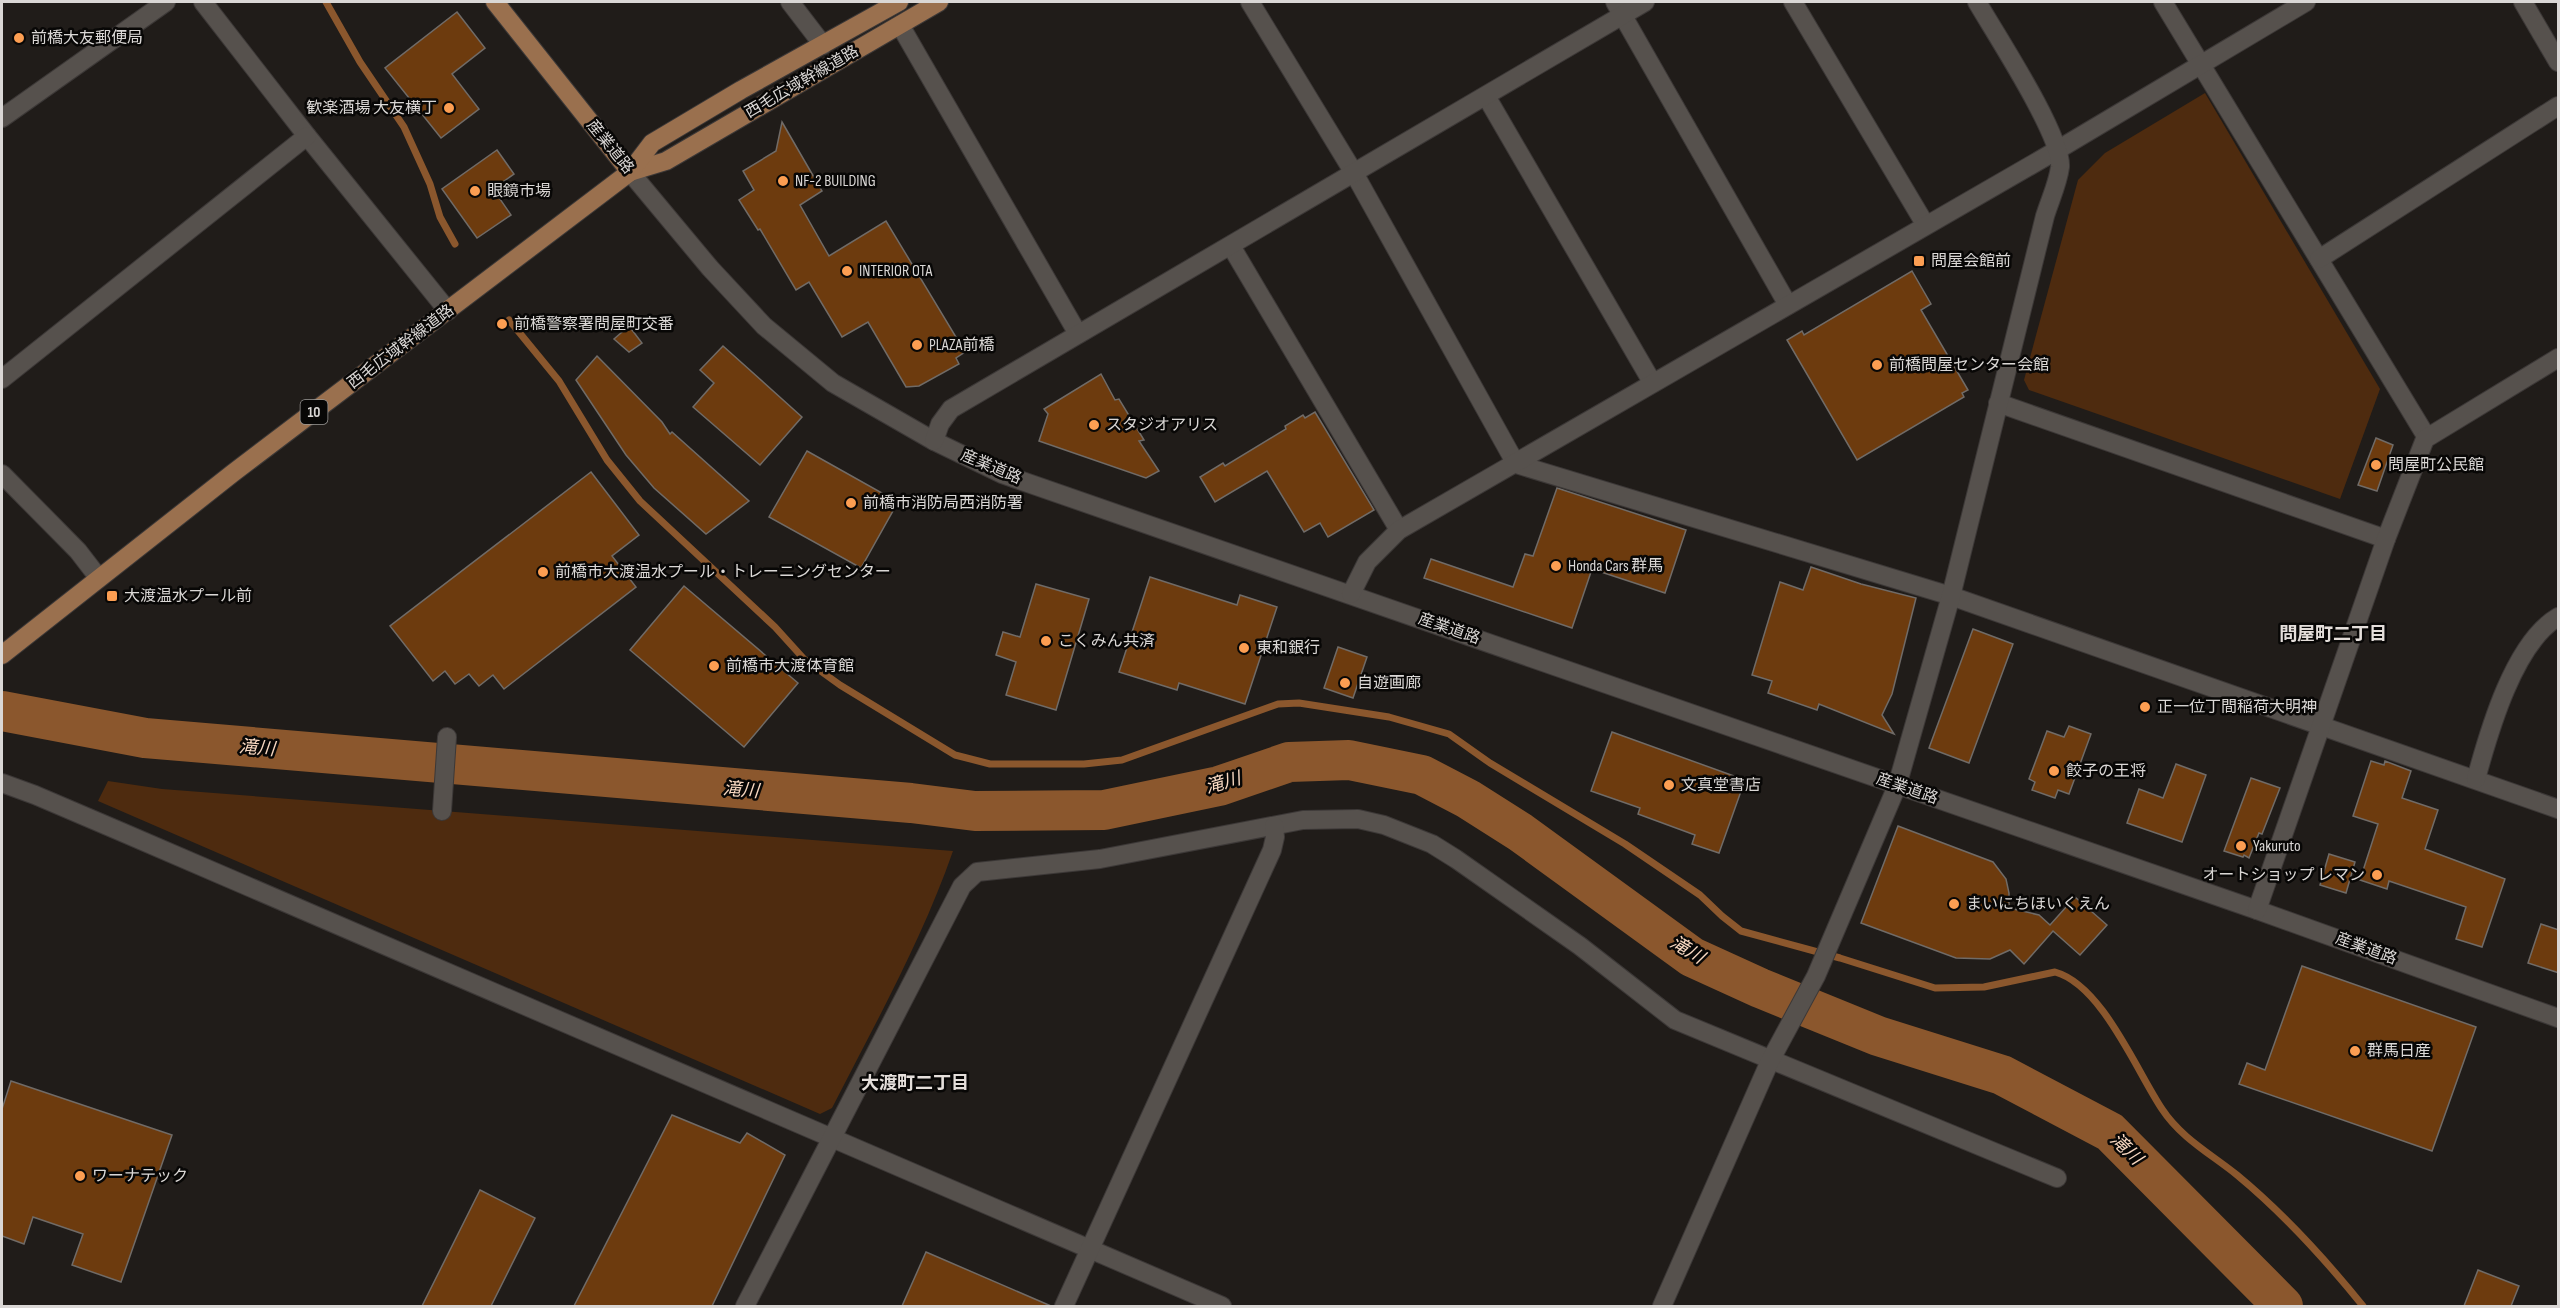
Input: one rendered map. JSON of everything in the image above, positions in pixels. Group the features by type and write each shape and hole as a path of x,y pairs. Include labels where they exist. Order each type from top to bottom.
{"main road":[{"name":"産業道路","path":"495,2 630,172"},
{"name":"西毛広域幹線道路","path":"2,655 98,577 630,172 652,143 741,90 899,2"},
{"name":"西毛広域幹線道路","path":"630,172 666,161 939,2"}],"street":[{"path":"3,114 166,2"},
{"path":"203,2 448,311"},
{"path":"790,2 823,45"},
{"path":"1250,2 1354,173 1516,464 1951,596 2559,809"},
{"path":"934,441 940,424 951,409 1486,96 1619,8 1645,2"},
{"path":"1793,2 1925,224"},
{"path":"1662,1306 1770,1061 1816,976 1897,786 1951,596 2045,216 2060,167 2059,149 2047,124 1977,2"},
{"path":"2163,2 2426,436 2386,539 2257,910"},
{"path":"1351,594 1367,562 1399,530 1925,224 2059,149 2306,2"},
{"path":"2523,2 2559,62"},
{"path":"1619,8 1788,304"},
{"path":"900,25 1078,334"},
{"path":"1486,96 1652,382"},
{"path":"2319,259 2559,106"},
{"path":"2,379 307,136"},
{"name":"産業道路","path":"630,172 710,268 764,326 833,383 934,441 1002,474 2257,910 2559,1018"},
{"path":"1231,246 1399,530"},
{"path":"2425,439 2559,358"},
{"path":"1998,403 2386,539"},
{"path":"2,474 78,551 98,577"},
{"path":"2476,779 2514,669 2545,627 2559,616"},
{"path":"442,811 447,737"},
{"path":"2,783 124,833 1222,1306"},
{"path":"745,1306 962,886 977,872 1100,859 1303,820 1358,819 1384,825 1432,844 1580,946 1675,1020 2057,1178"},
{"path":"1064,1306 1272,850 1275,837 1274,826"}],"shaded area":[{"path":"2205,93 2380,389 2340,499 2029,390 2024,380 2078,180 2105,153"},
{"path":"108,781 162,789 953,851 927,917 881,1013 832,1108 820,1114 98,801"}],"building":[{"path":"457,12 485,48 452,74 479,109 441,138 385,68"},
{"path":"782,122 822,191 800,205 829,256 886,221 965,352 956,358 959,364 919,386 906,387 868,322 842,337 809,282 796,290 760,229 758,230 739,200 754,190 743,171 776,151"},
{"path":"497,150 514,174 493,189 511,215 477,238 442,189"},
{"name":"前橋問屋センター会館","path":"1912,271 1931,304 1921,310 1968,390 1962,393 1964,397 1857,460 1787,340 1802,331 1804,335"},
{"path":"629,326 642,343 629,352 614,339"},
{"path":"723,346 802,417 760,465 693,407 714,383 700,370"},
{"path":"597,356 662,422 670,434 672,432 749,501 706,534 654,488 626,455 576,380"},
{"path":"1101,374 1115,400 1119,399 1144,440 1139,441 1159,471 1146,478 1039,441 1048,414 1044,409"},
{"path":"1315,412 1374,510 1328,537 1320,523 1304,532 1267,471 1215,502 1200,477 1223,463 1225,466 1286,429 1285,426 1303,415 1305,418"},
{"name":"問屋町公民館","path":"2376,438 2393,445 2377,491 2358,485"},
{"path":"807,451 898,502 861,568 769,517"},
{"name":"前橋市大渡温水プール・トレーニングセンター","path":"591,472 639,535 612,556 636,587 504,689 493,675 479,686 469,674 455,684 445,671 433,681 390,626"},
{"path":"1557,488 1686,530 1665,593 1592,569 1572,628 1424,578 1431,559 1513,587 1525,554 1533,556"},
{"path":"1811,567 1861,584 1916,598 1892,694 1882,715 1894,734 1819,704 1817,710 1768,693 1772,681 1752,675 1780,582 1803,590"},
{"path":"1150,577 1237,605 1240,595 1277,607 1245,704 1179,683 1177,690 1119,672"},
{"path":"1036,584 1089,599 1056,710 1006,695 1016,662 996,655 1003,632 1020,637"},
{"name":"前橋市大渡体育館","path":"684,586 798,683 744,747 630,650"},
{"path":"1973,629 2013,644 1969,763 1929,748"},
{"path":"1338,647 1367,657 1353,698 1324,688"},
{"path":"2069,726 2091,734 2069,794 2058,790 2055,798 2032,790 2035,782 2029,779 2047,731 2064,737"},
{"path":"1612,732 1745,780 1719,853 1692,844 1695,835 1638,814 1640,808 1591,791"},
{"path":"2371,761 2384,765 2385,761 2411,771 2402,798 2438,810 2425,849 2505,879 2482,947 2456,939 2466,907 2389,881 2387,889 2360,880 2378,824 2353,816"},
{"path":"2176,764 2206,775 2182,842 2127,823 2139,789 2163,798"},
{"path":"2251,778 2280,788 2262,834 2259,833 2249,858 2224,851"},
{"path":"1898,826 1993,862 2006,879 2009,908 2039,915 2050,925 2075,897 2107,925 2080,955 2053,931 2024,964 2010,950 1990,959 1956,958 1861,923"},
{"path":"2329,854 2355,862 2346,893 2320,885"},
{"path":"2541,924 2559,930 2559,973 2528,963"},
{"path":"2302,966 2476,1027 2432,1151 2239,1084 2247,1063 2265,1070"},
{"name":"ワーナテック","path":"11,1081 172,1135 121,1282 72,1265 83,1234 33,1217 24,1244 2,1236 2,1109"},
{"path":"672,1115 740,1143 747,1133 785,1155 712,1306 574,1306"},
{"path":"480,1190 535,1218 491,1306 422,1306"},
{"path":"926,1252 1051,1306 902,1306"},
{"path":"2478,1270 2519,1286 2511,1306 2464,1306"}],"waterway":[{"path":"326,2 360,62 404,127 430,184 440,217 455,244"},
{"path":"509,320 559,381 607,460 640,501 775,627 804,659 840,685 955,755 990,764 1084,764 1122,760 1278,704 1299,703 1389,717 1449,734 1490,763 1625,844 1700,895 1741,931 1840,958 1935,988 1984,987 2055,972 2072,980 2088,993 2103,1011 2162,1109 2178,1129 2271,1205 2319,1254 2363,1306"},
{"name":"滝川","path":"2,711 145,738 911,803 975,811 1104,810 1219,786 1289,762 1349,760 1422,775 1468,799 1520,832 1692,957 1760,988 1878,1036 2002,1075 2110,1132 2283,1306"}],"place":[{"name":"前橋大友郵便局","path":"19,38"},
{"name":"歓楽酒場 大友横丁","path":"449,108"},
{"name":"NF-2 BUILDING","path":"783,181"},
{"name":"眼鏡市場","path":"475,191"},
{"name":"問屋会館前","path":"1919,261"},
{"name":"INTERIOR OTA","path":"847,271"},
{"name":"前橋警察署問屋町交番","path":"502,324"},
{"name":"PLAZA前橋","path":"917,345"},
{"name":"前橋問屋センター会館","path":"1877,365"},
{"name":"スタジオアリス","path":"1094,425"},
{"name":"問屋町公民館","path":"2376,465"},
{"name":"前橋市消防局西消防署","path":"851,503"},
{"name":"Honda Cars 群馬","path":"1556,566"},
{"name":"前橋市大渡温水プール・トレーニングセンター","path":"543,572"},
{"name":"大渡温水プール前","path":"112,596"},
{"name":"こくみん共済","path":"1046,641"},
{"name":"東和銀行","path":"1244,648"},
{"name":"前橋市大渡体育館","path":"714,666"},
{"name":"自遊画廊","path":"1345,683"},
{"name":"正一位丁間稲荷大明神","path":"2145,707"},
{"name":"餃子の王将","path":"2054,771"},
{"name":"文真堂書店","path":"1669,785"},
{"name":"Yakuruto","path":"2241,846"},
{"name":"オートショップ レマン","path":"2377,875"},
{"name":"まいにちほいくえん","path":"1954,904"},
{"name":"群馬日産","path":"2355,1051"},
{"name":"ワーナテック","path":"80,1176"}],"district":[{"name":"問屋町二丁目","path":"2333,634"},
{"name":"大渡町二丁目","path":"915,1083"}]}
